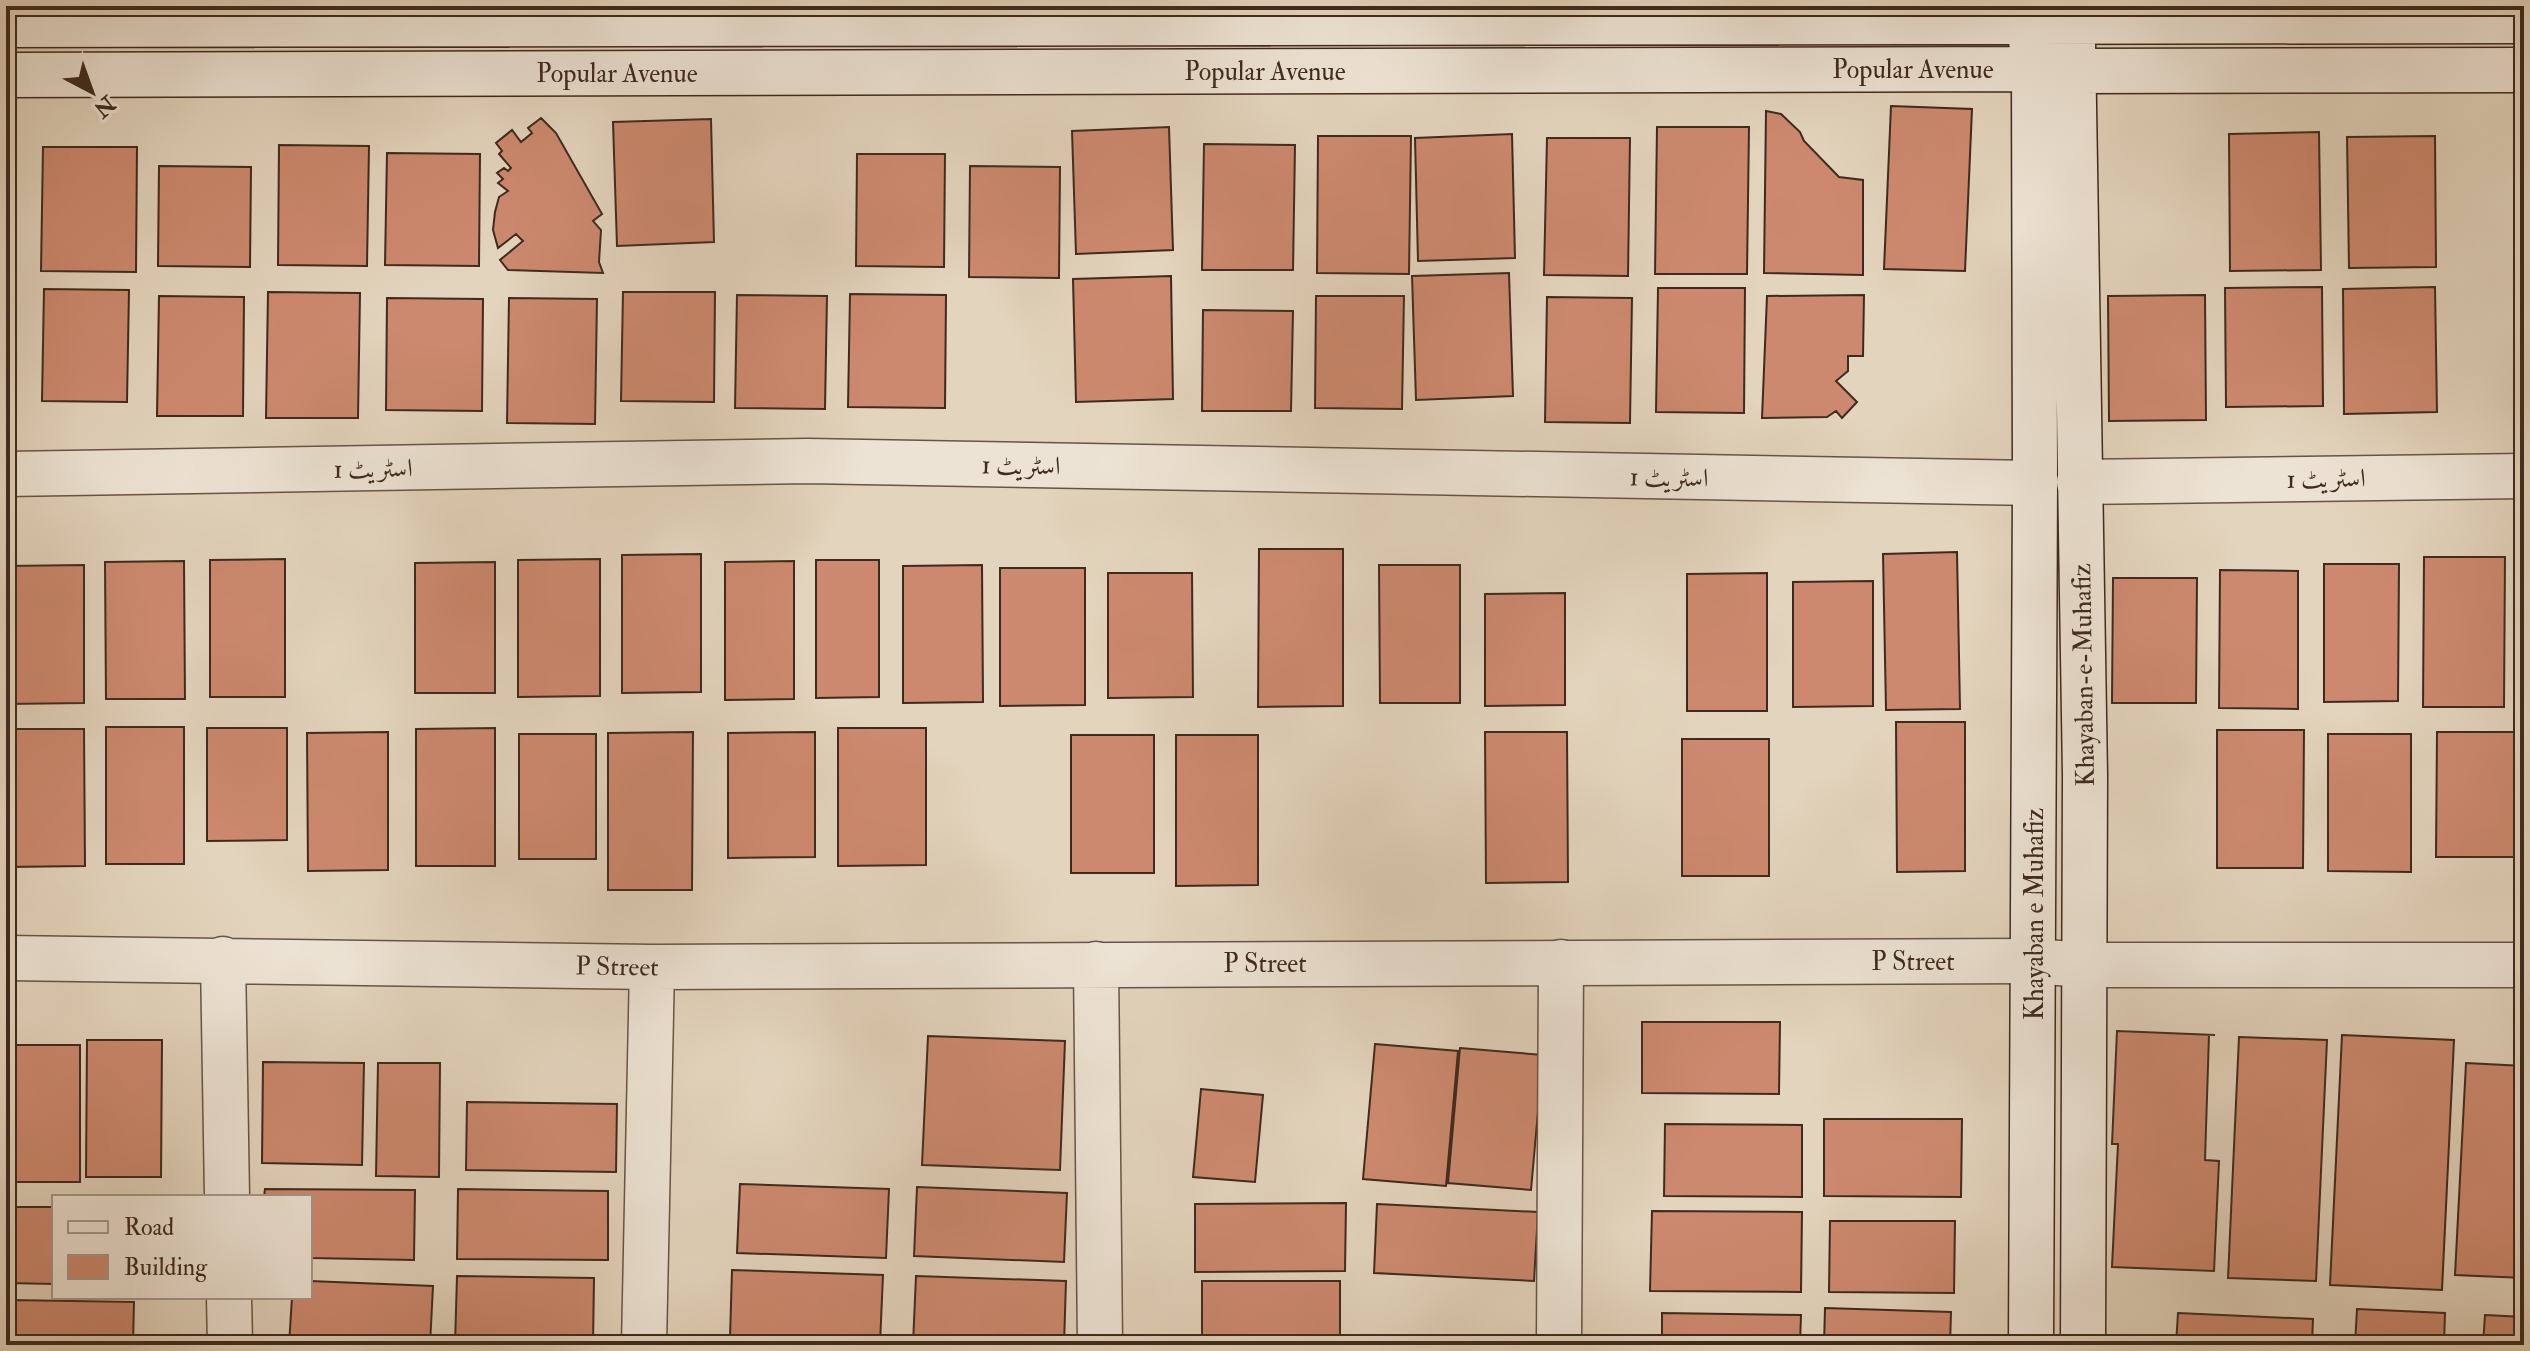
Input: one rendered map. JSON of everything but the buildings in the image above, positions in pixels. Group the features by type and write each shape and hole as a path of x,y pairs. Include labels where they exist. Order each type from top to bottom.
{"street":[{"name":"Popular Avenue","path":"6,25 2029,13 2524,21"},
{"name":"Khayaban-e-Muhafiz","path":"2029,13 2054,70 2079,482 2085,776 2083,1345"},
{"name":"Khayaban-e-Muhafiz","path":"2035,483 2054,70 2072,13"},
{"name":"Popular Avenue","path":"6,75 2524,70"},
{"name":"اسٹریٹ 1","path":"6,474 807,461 2035,483"},
{"name":"اسٹریٹ 1","path":"2079,482 2524,476"},
{"name":"Khayaban e Muhafiz","path":"2031,1345 2035,483"},
{"name":"P Street","path":"6,958 652,967 2034,961 2083,965 2524,965"},
{"path":"223,959 227,1195"},
{"path":"1559,1345 1561,962"},
{"path":"1096,964 1100,1345"},
{"path":"644,1345 652,967"},
{"path":"229,1299 230,1345"}]}
